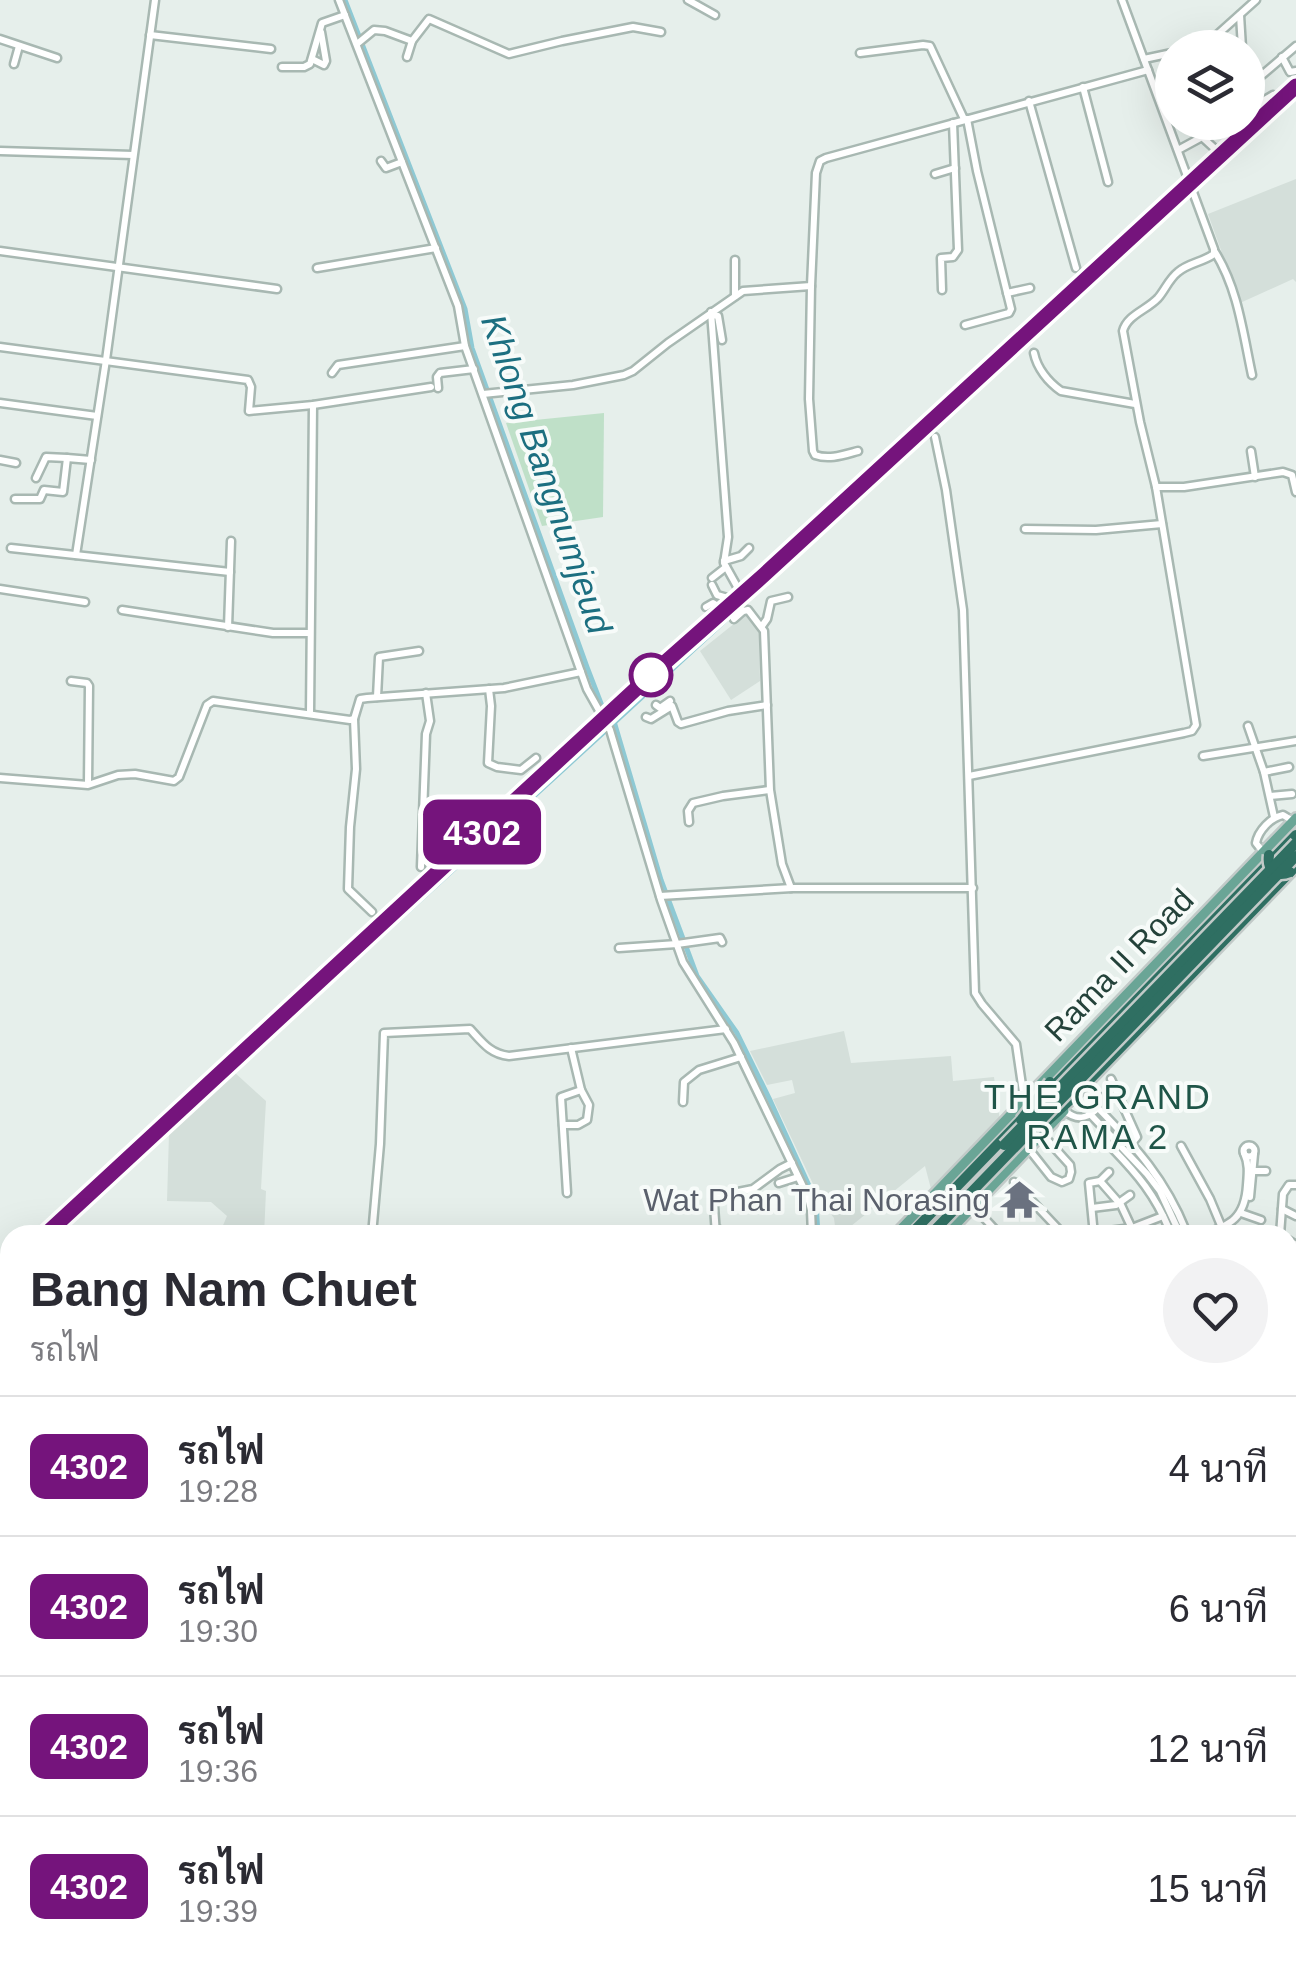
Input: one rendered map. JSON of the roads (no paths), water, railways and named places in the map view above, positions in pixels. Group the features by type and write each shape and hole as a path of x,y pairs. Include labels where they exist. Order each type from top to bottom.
{"highway":[{"path":"1007,1149 1050,1082 1295,822"},
{"name":"Rama II Road","path":"918,1225 1296,835"},
{"path":"940,1225 1296,843"},
{"path":"1266,854 1272,871 1280,875 1294,870"},
{"path":"928,1225 1296,855"},
{"name":"Rama II Road","path":"942,1225 952,1210 1296,855"},
{"path":"1007,1149 1070,1100 1294,870"}],"main road":[{"name":"Rama II Road","path":"904,1225 1266,854"},
{"name":"Rama II Road","path":"956,1225 1294,870"}],"street":[{"path":"76,555 155,0"},
{"path":"339,0 361,41 402,162 460,310 466,346 487,393 589,694 610,730 690,975 741,1057 810,1200 811,1225"},
{"path":"688,0 715,15"},
{"path":"1122,0 1155,86"},
{"path":"1222,30 1256,0"},
{"path":"282,67 308,66 320,26 345,15"},
{"path":"1240,15 1241,30"},
{"path":"407,57 412,41 430,19 508,54 633,27 661,32"},
{"path":"312,59 321,64 326,62 320,26"},
{"path":"361,41 374,30 412,41"},
{"path":"150,35 271,49"},
{"path":"0,39 56,58"},
{"path":"860,52 927,44 966,119 1010,309 1009,314 965,325"},
{"path":"14,64 20,46"},
{"path":"1265,73 1296,46"},
{"path":"1144,60 1155,57"},
{"path":"1281,58 1293,75"},
{"path":"858,451 832,458 815,455 813,451 809,398 811,286 816,173 820,161 1148,70"},
{"path":"1083,87 1108,182"},
{"path":"1265,98 1272,95"},
{"path":"1030,102 1076,268"},
{"path":"942,290 941,258 953,257 958,250 953,123"},
{"path":"1178,150 1202,138 1214,148"},
{"path":"1176,140 1242,321 1252,375"},
{"path":"0,151 133,155"},
{"path":"381,160 386,168 402,162"},
{"path":"936,174 955,168"},
{"path":"318,268 436,248"},
{"path":"0,251 277,289"},
{"path":"969,776 1184,734 1195,728 1156,487 1136,405 1124,325 1156,300 1180,270 1210,258 1214,251"},
{"path":"735,260 735,296"},
{"path":"487,393 573,385 624,375 735,296 748,290 811,286"},
{"path":"1007,292 1030,288"},
{"path":"712,314 718,316 722,340"},
{"path":"712,314 728,537 725,564 739,590 734,619"},
{"path":"0,346 248,380 249,411 435,388 440,374 474,369"},
{"path":"332,373 338,366 466,346"},
{"path":"1034,353 1036,363 1061,391 1136,405"},
{"path":"0,403 97,416"},
{"path":"310,711 312,405"},
{"path":"935,437 963,610 976,997 1016,1044 1024,1099"},
{"path":"1251,450 1255,476"},
{"path":"36,478 46,457 90,460"},
{"path":"15,499 40,499 44,490 63,492 67,458"},
{"path":"0,460 16,462"},
{"path":"1156,487 1288,472 1296,492"},
{"path":"1025,530 1162,524"},
{"path":"228,626 231,541"},
{"path":"11,548 230,572"},
{"path":"749,548 725,564 712,581 717,595 750,611 765,637 770,790 782,864 792,888"},
{"path":"0,589 85,602"},
{"path":"762,626 771,601 788,597"},
{"path":"706,607 713,603 721,608 737,606"},
{"path":"122,610 273,633 310,633"},
{"path":"377,694 379,657 419,652"},
{"path":"372,912 348,889 356,769 354,719 360,700 377,694 516,686 581,672"},
{"path":"71,681 90,686 88,781"},
{"path":"607,720 648,683"},
{"path":"489,689 488,762 521,770 536,758"},
{"path":"421,867 426,734 430,721 426,693"},
{"path":"0,778 88,781 134,774 174,781 207,705 213,701 354,719"},
{"path":"669,701 680,724 767,705"},
{"path":"656,705 660,708 669,701"},
{"path":"646,717 651,719 669,701"},
{"path":"1248,726 1274,817"},
{"path":"1203,756 1296,742"},
{"path":"1264,772 1289,768"},
{"path":"688,822 692,803 770,790"},
{"path":"1270,796 1292,794"},
{"path":"1266,854 1256,843 1257,836 1274,817 1283,815 1295,822"},
{"path":"664,896 792,888 972,888"},
{"path":"620,948 720,938 722,942"},
{"path":"373,1225 384,1033 470,1029 486,1047 502,1055 726,1029"},
{"path":"563,1126 587,1120 588,1105 571,1048"},
{"path":"683,1102 684,1082 699,1070 741,1057"},
{"path":"1111,1078 1138,1138 1131,1144"},
{"path":"1090,1084 1098,1096 1098,1108 1158,1175 1178,1225"},
{"path":"567,1193 561,1097 581,1090"},
{"path":"1065,1110 1081,1118 1098,1108"},
{"path":"1091,1115 1148,1174 1177,1225"},
{"path":"1028,1148 1051,1178 1058,1182 1069,1178 1070,1165 1042,1134"},
{"path":"1181,1146 1219,1225"},
{"path":"1230,1225 1243,1214 1254,1154 1250,1146 1244,1148 1250,1171"},
{"path":"1113,1149 1140,1178 1167,1225"},
{"path":"717,1225 714,1206 718,1196 753,1190 792,1163"},
{"path":"1250,1171 1266,1171"},
{"path":"1093,1225 1089,1183 1100,1181 1109,1172"},
{"path":"780,1183 798,1176"},
{"path":"1100,1181 1119,1201 1131,1225"},
{"path":"1014,1182 1055,1225"},
{"path":"1281,1225 1285,1188 1296,1184"},
{"path":"1092,1208 1116,1205 1130,1195"},
{"path":"974,1207 989,1225"},
{"path":"1282,1209 1296,1216"},
{"path":"1243,1214 1261,1220"},
{"path":"1146,1225 1163,1216"}],"waterway":[{"name":"Khlong Bangnumjeud","path":"345,0 465,309 472,348 587,667 602,706 613,718 661,880 697,976 737,1033 769,1098 816,1201 817,1225"},
{"path":"1196,187 1296,95"},
{"path":"64,1225 1190,192"},
{"path":"50,1225 604,717"}],"railway":[{"path":"56,1225 1296,85"}],"train":[{"name":"4302","path":"56,1225 1296,86"}],"place":[{"name":"Wat Phan Thai Norasing","path":"1020,1200"}],"district":[{"name":"THE GRAND RAMA 2","path":"1098,1116"}]}
